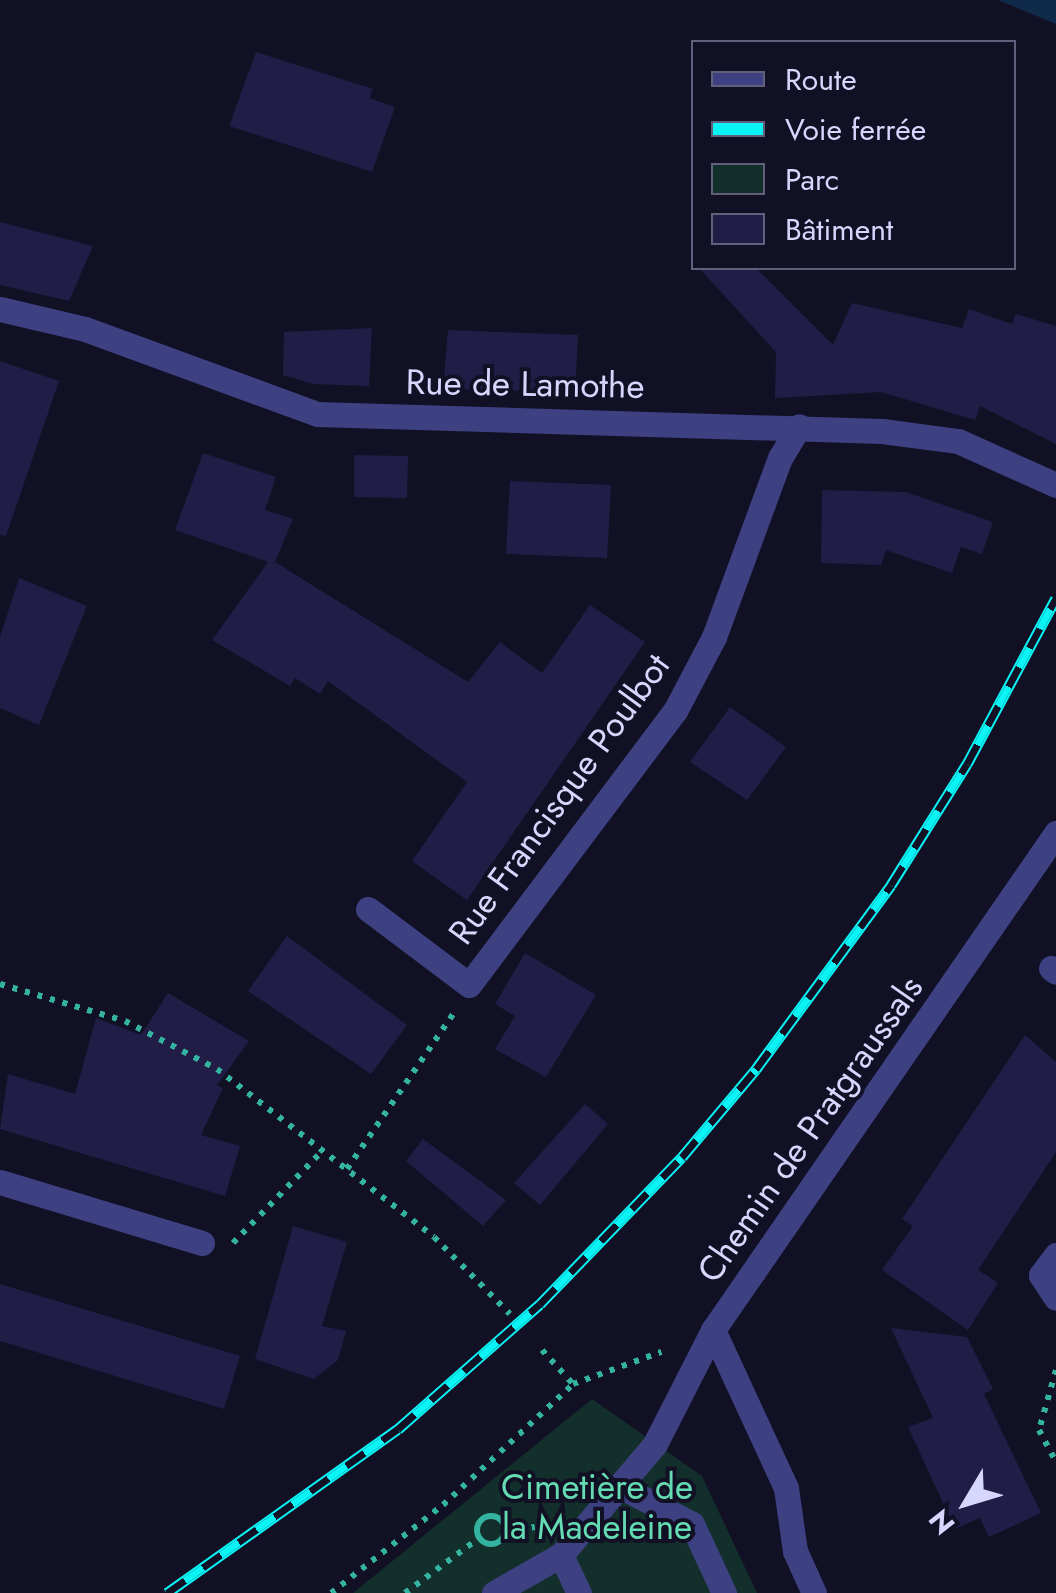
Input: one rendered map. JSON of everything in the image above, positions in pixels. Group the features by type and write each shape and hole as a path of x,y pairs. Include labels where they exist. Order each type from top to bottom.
{"street":[{"name":"Rue de Lamothe","path":"0,309 86,329 317,414 799,426 958,441 1056,485"},
{"name":"Rue Francisque Poulbot","path":"368,910 469,985 674,711 714,637 780,458 799,426"},
{"name":"Chemin de Pratgraussals","path":"814,1593 795,1551 786,1488 713,1330 1056,833"},
{"path":"0,1182 202,1243"},
{"path":"1056,1255 1040,1276 1056,1298"},
{"path":"494,1593 561,1555 655,1444 713,1330"},
{"path":"620,1486 692,1524 724,1593"},
{"path":"561,1555 579,1593"}],"path":[{"path":"0,984 125,1021 217,1069 464,1264 510,1314"},
{"path":"346,1169 469,985"},
{"path":"202,1243 236,1243 322,1152"},
{"path":"331,1593 443,1504 573,1384 713,1330"},
{"path":"542,1350 573,1384"},
{"path":"1056,1370 1039,1430 1056,1462"},
{"path":"497,1516 504,1522 503,1540 486,1544 479,1538 480,1520 497,1516"},
{"path":"404,1593 479,1538"}],"green space":[{"name":"Cimetière de la Madeleine","path":"592,1399 702,1476 757,1593 353,1593"}],"water":[{"path":"998,0 1056,0 1056,24"}],"building":[{"path":"256,52 373,89 369,98 395,107 372,172 229,126"},
{"path":"0,222 93,246 69,301 0,285"},
{"path":"701,270 758,270 833,345 852,303 962,328 969,309 1012,324 1016,314 1056,326 1056,444 980,406 975,420 881,392 775,398 776,352"},
{"path":"372,328 369,386 313,384 283,375 284,332"},
{"path":"448,330 578,335 575,392 443,389"},
{"path":"0,361 59,381 6,536 0,535"},
{"path":"203,453 276,477 265,510 293,519 275,562 468,682 500,642 542,673 590,605 645,642 467,900 412,861 467,782 328,681 320,694 295,678 290,686 212,640 268,562 175,530"},
{"path":"354,455 408,456 407,498 354,497"},
{"path":"510,481 611,485 607,558 506,554"},
{"path":"822,490 906,492 993,522 982,554 961,547 952,573 886,550 881,565 821,563"},
{"path":"19,578 87,606 39,725 0,708 0,637"},
{"path":"730,707 786,747 747,800 690,762"},
{"path":"287,936 407,1025 371,1074 248,991"},
{"path":"525,953 596,995 546,1077 495,1049 515,1016 495,1004"},
{"path":"168,993 249,1041 217,1085 223,1088 201,1135 240,1146 225,1196 0,1129 8,1074 75,1094 96,1018 141,1035"},
{"path":"1025,1035 1056,1062 1056,1152 978,1270 998,1283 968,1330 882,1270 913,1226 902,1219"},
{"path":"585,1104 608,1124 540,1205 514,1183"},
{"path":"423,1139 506,1200 483,1226 406,1161"},
{"path":"293,1226 347,1242 322,1326 346,1331 338,1360 314,1379 255,1359"},
{"path":"0,1284 240,1356 224,1409 0,1341"},
{"path":"891,1328 967,1337 993,1389 984,1394 1041,1513 989,1537 980,1518 955,1529 908,1427 933,1418"}],"railway":[{"path":"167,1593 398,1429 540,1304 682,1157 756,1069 891,885 967,764 1056,598"}]}
